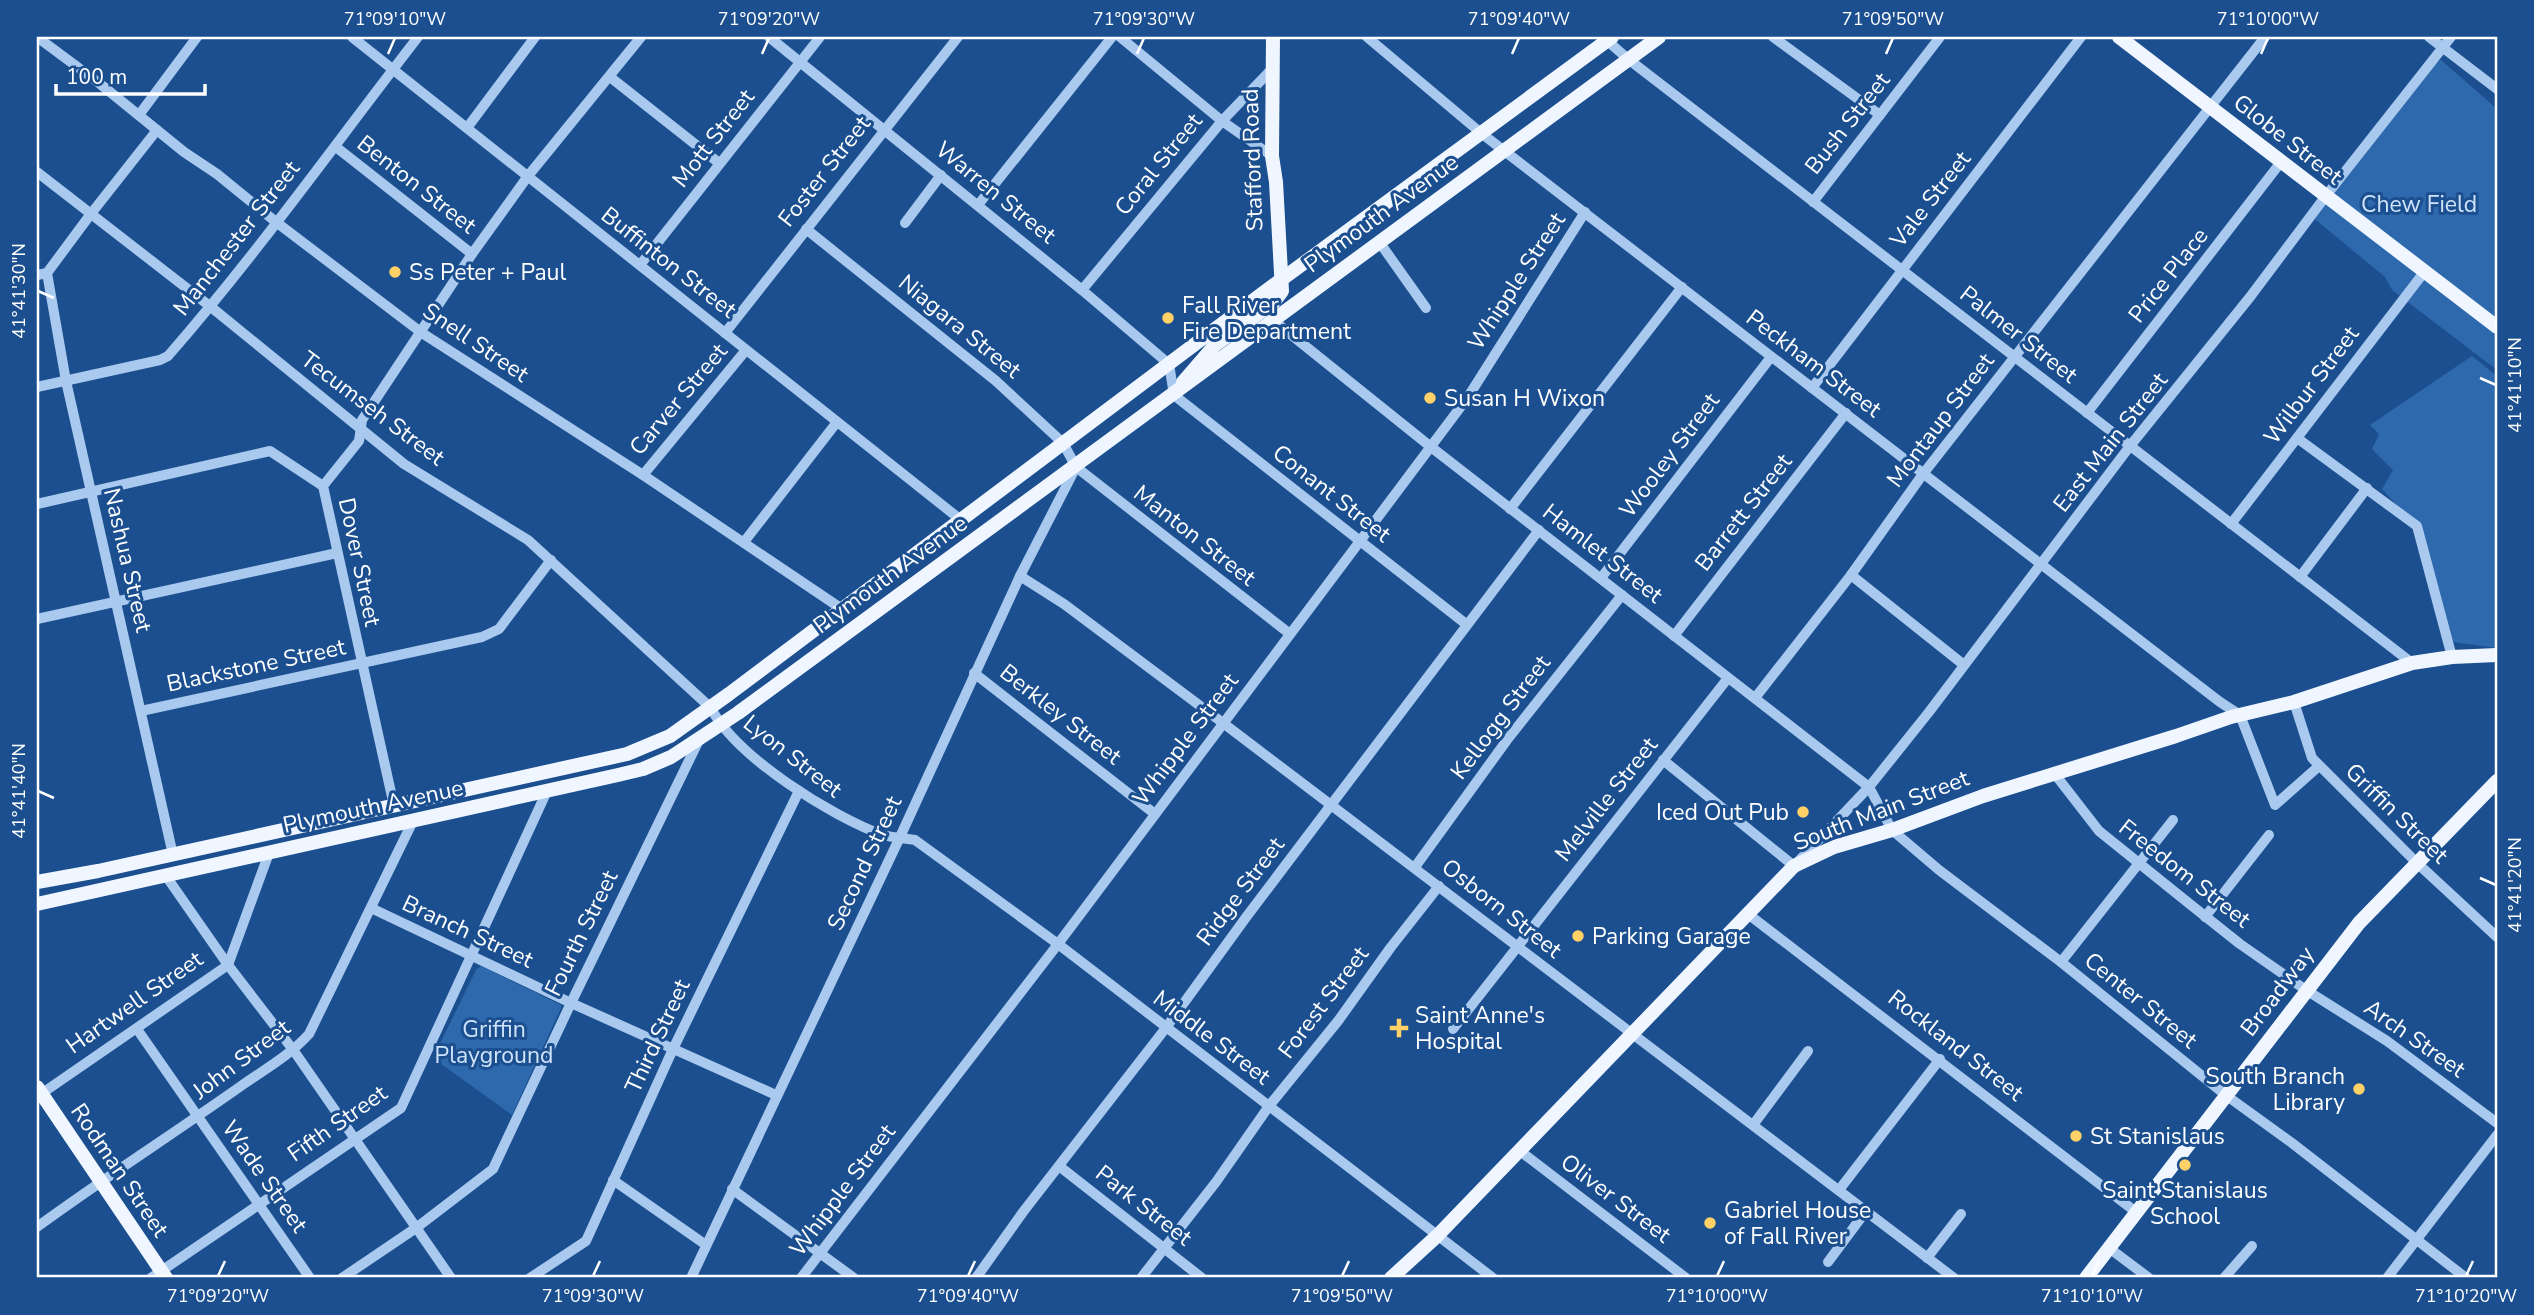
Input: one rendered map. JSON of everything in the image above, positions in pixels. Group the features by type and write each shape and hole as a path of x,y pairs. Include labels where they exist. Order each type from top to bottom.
{"main road":[{"name":"Stafford Road","path":"1273,37 1272,156 1276,182 1280,281"},
{"name":"Plymouth Avenue","path":"37,904 643,769 671,757 720,725 1076,467 1659,37"},
{"name":"Globe Street","path":"2119,37 2497,327"},
{"name":"Plymouth Avenue","path":"37,882 173,855 636,751 670,736 1607,38"},
{"path":"1174,395 1215,345 1277,299 1282,287 1280,281"},
{"name":"South Main Street","path":"1391,1278 1437,1236 1794,866 1834,847 1892,830 1983,796 2240,715 2294,702 2412,663 2452,657 2497,655"},
{"name":"Broadway","path":"2086,1278 2359,923 2497,781"},
{"name":"Rodman Street","path":"38,1092 100,1181 160,1276"}],"street":[{"name":"Snell Street","path":"37,37 422,332 643,475 842,609"},
{"path":"139,115 197,37"},
{"name":"Buffinton Street","path":"352,37 961,520"},
{"name":"Manchester Street","path":"37,387 160,360 167,356 211,307 418,37"},
{"path":"467,128 535,37"},
{"name":"Dover Street","path":"394,806 323,486 359,441 362,421 472,254 528,176 641,37"},
{"name":"Warren Street","path":"769,37 1082,290 1169,364"},
{"name":"Mott Street","path":"640,265 820,37"},
{"name":"Foster Street","path":"725,333 958,37"},
{"path":"978,205 1112,37"},
{"path":"1120,37 1222,121 1272,156"},
{"name":"Peckham Street","path":"1367,37 1481,133 2041,566 2240,715"},
{"path":"1773,37 1880,115"},
{"name":"Bush Street","path":"1813,202 1940,37"},
{"name":"Vale Street","path":"1812,388 2081,37"},
{"name":"Montaup Street","path":"1755,698 1851,575 1923,474 2265,37"},
{"path":"2429,37 2497,89"},
{"name":"East Main Street","path":"1794,866 1869,787 2041,566 2130,446 2250,297 2451,37"},
{"name":"Palmer Street","path":"1607,38 1628,60 2412,663"},
{"name":"Coral Street","path":"1082,290 1222,121 1271,70"},
{"path":"610,77 719,163"},
{"path":"42,274 157,130"},
{"name":"Benton Street","path":"336,147 472,254"},
{"name":"Price Place","path":"2087,413 2281,162"},
{"name":"Tecumseh Street","path":"37,172 211,307 404,464 518,533 551,560 711,708"},
{"path":"905,223 941,175"},
{"name":"Whipple Street","path":"801,1278 1058,944 1468,397 1585,212"},
{"name":"Niagara Street","path":"806,229 996,381 1063,443 1076,467"},
{"path":"1380,243 1426,308"},
{"name":"Wilbur Street","path":"2231,524 2425,271"},
{"name":"Nashua Street","path":"42,274 173,855"},
{"path":"1510,509 1682,288"},
{"name":"Hamlet Street","path":"1274,321 1510,509 1869,787 1892,830"},
{"name":"Carver Street","path":"643,475 747,350"},
{"name":"Wooley Street","path":"1601,578 1771,357"},
{"path":"1169,364 1174,395"},
{"name":"Conant Street","path":"1174,395 1466,624"},
{"name":"Barrett Street","path":"1674,636 1846,414"},
{"path":"744,542 837,422"},
{"path":"2297,438 2417,526 2452,657"},
{"path":"37,504 270,452 323,486"},
{"name":"Second Street","path":"691,1278 900,837 1020,576 1076,467"},
{"name":"Manton Street","path":"1076,467 1290,634"},
{"path":"2300,577 2367,488"},
{"name":"Ridge Street","path":"976,1278 1023,1212 1166,1029 1466,624 1539,530"},
{"path":"37,620 337,553"},
{"name":"Blackstone Street","path":"141,712 482,637 499,629 551,560"},
{"path":"1851,575 1964,665"},
{"name":"Osborn Street","path":"1020,576 1064,604 1415,867 1950,1277"},
{"name":"Kellogg Street","path":"1415,867 1507,740 1622,595"},
{"name":"Berkley Street","path":"974,673 1155,814"},
{"name":"Melville Street","path":"1453,1029 1728,678"},
{"name":"Griffin Street","path":"2294,702 2312,758 2416,862 2497,937"},
{"name":"Lyon Street","path":"711,708 720,725 761,762 799,791 835,815 887,836 900,837"},
{"path":"2240,715 2275,805 2319,766"},
{"name":"Fourth Street","path":"342,1278 416,1228 493,1169 700,739"},
{"path":"1663,760 1794,866"},
{"name":"Freedom Street","path":"2054,773 2099,831 2205,917 2306,990"},
{"name":"Fifth Street","path":"160,1276 259,1204 401,1108 547,791"},
{"name":"Third Street","path":"530,1278 586,1241 673,1049 799,791"},
{"path":"2061,962 2173,820"},
{"name":"John Street","path":"37,1227 100,1181 294,1051 309,1034 413,821"},
{"name":"Center Street","path":"1892,830 2227,1096 2466,1278"},
{"path":"2205,917 2269,835"},
{"name":"Middle Street","path":"900,837 915,840 1058,944 1493,1278"},
{"name":"Hartwell Street","path":"38,1092 137,1029 228,965 269,853"},
{"path":"166,876 228,965 294,1051 451,1278"},
{"name":"Forest Street","path":"1142,1278 1216,1182 1269,1106 1338,1021 1439,886"},
{"name":"Branch Street","path":"371,908 571,1003 776,1095"},
{"name":"Rockland Street","path":"1748,914 2136,1212"},
{"name":"Arch Street","path":"2306,990 2387,1041 2497,1123"},
{"name":"Wade Street","path":"137,1029 310,1278"},
{"path":"1753,1125 1808,1051"},
{"path":"1839,1190 1940,1059"},
{"path":"2387,1278 2497,1135"},
{"name":"Oliver Street","path":"1520,1151 1686,1278"},
{"name":"Park Street","path":"1059,1166 1202,1278"},
{"path":"613,1180 706,1245"},
{"path":"732,1189 854,1278"},
{"path":"1828,1262 1866,1211"},
{"path":"1927,1258 1961,1214"},
{"path":"2224,1278 2252,1246"},
{"path":"2109,1248 2149,1278"}],"green space":[{"name":"Chew Field","path":"2441,60 2497,109 2497,370 2392,290 2385,277 2310,215 2423,72"},
{"path":"2472,356 2497,376 2497,648 2452,642 2418,528 2382,489 2393,470 2372,449 2379,434 2370,425"},
{"name":"Griffin Playground","path":"481,966 561,1005 512,1115 433,1058 476,970"}],"place":[{"name":"Ss Peter + Paul","path":"395,272"},
{"name":"Fall River Fire Department","path":"1168,318"},
{"name":"Susan H Wixon","path":"1430,398"},
{"name":"Iced Out Pub","path":"1803,812"},
{"name":"Parking Garage","path":"1578,936"},
{"name":"Saint Anne's Hospital","path":"1399,1028"},
{"name":"South Branch Library","path":"2359,1089"},
{"name":"St Stanislaus","path":"2076,1136"},
{"name":"Saint Stanislaus School","path":"2185,1165"},
{"name":"Gabriel House of Fall River","path":"1710,1223"}]}
